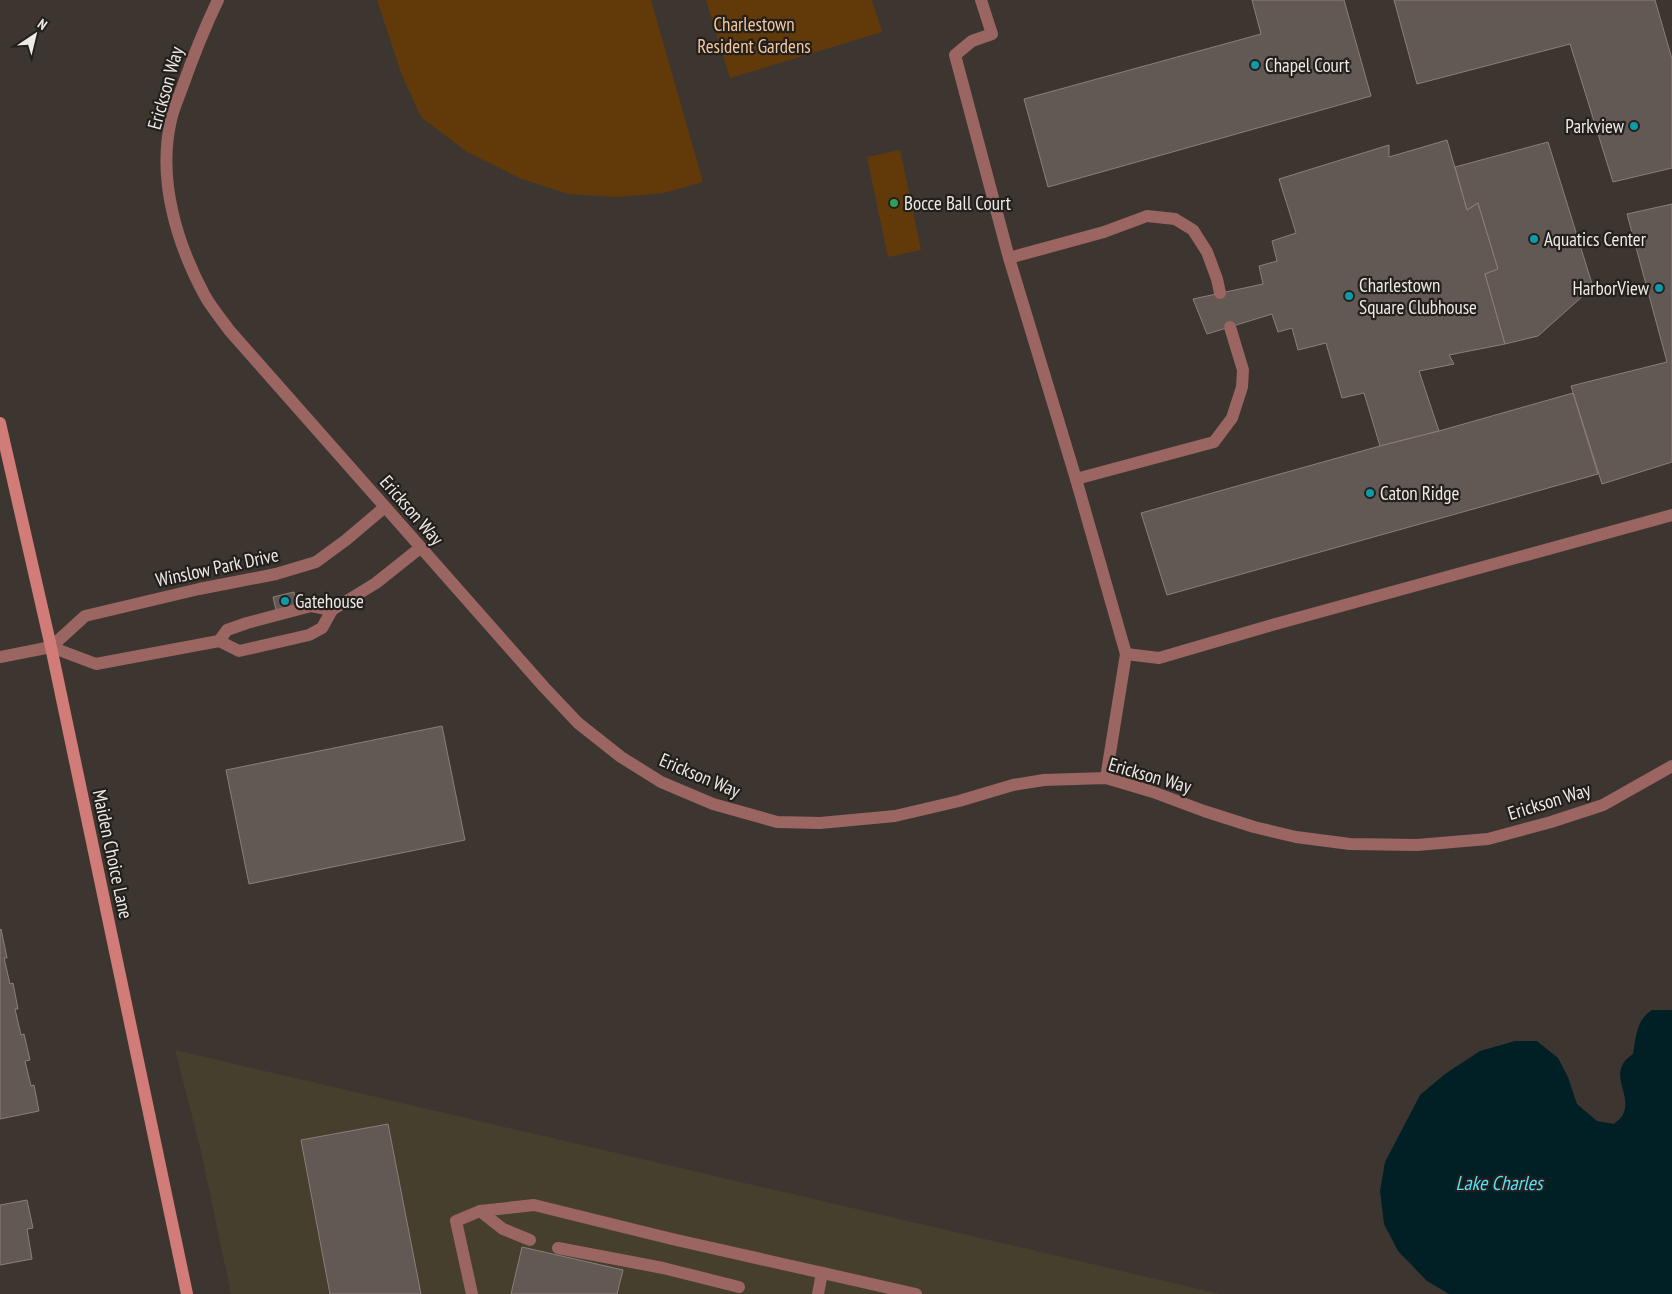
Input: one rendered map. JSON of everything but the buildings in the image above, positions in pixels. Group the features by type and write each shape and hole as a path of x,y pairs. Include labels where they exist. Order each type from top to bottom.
{"main road":[{"name":"Maiden Choice Lane","path":"0,423 51,647 187,1294"}],"street":[{"name":"Erickson Way","path":"218,0 198,42 171,120 167,153 168,187 175,225 188,261 206,298 229,330 544,687 578,723 621,757 661,782 713,804 777,822 820,823 895,816 959,801 1013,785 1044,780 1106,778 1254,827 1296,837 1350,844 1417,845 1488,839 1551,822 1602,805 1672,766"},
{"path":"982,0 992,34 972,41 955,55 1009,258 1076,479 1126,654 1106,778"},
{"path":"1009,258 1104,232 1148,216 1175,219 1193,230 1207,252 1220,293"},
{"path":"1076,479 1214,442 1232,418 1242,387 1243,370 1230,327"},
{"name":"Winslow Park Drive","path":"51,647 85,616 199,588 276,574 316,562 385,507"},
{"path":"1126,654 1159,658 1672,515"},
{"path":"0,657 51,647 96,664 218,641 239,650 309,635 322,628 332,610 376,583 420,548"},
{"path":"218,641 227,630 247,623 311,606 332,610"},
{"path":"472,1294 456,1220 480,1211 534,1205 672,1239 916,1294"},
{"path":"480,1211 503,1229 530,1240"},
{"path":"558,1248 662,1268 739,1287"},
{"path":"818,1294 822,1273"}],"shaded area":[{"path":"175,1050 1220,1294 231,1294 201,1151"}],"green space":[{"path":"377,0 651,0 703,182 664,193 616,197 569,194 522,179 467,152 421,117 401,73"},
{"name":"Charlestown Resident Gardens","path":"706,0 872,0 882,32 730,78"},
{"name":"Bocce Ball Court","path":"900,150 921,250 888,257 867,157"}],"water":[{"name":"Lake Charles","path":"1652,1010 1672,1010 1672,1294 1449,1294 1427,1281 1398,1251 1384,1224 1380,1191 1385,1162 1420,1095 1445,1074 1480,1051 1515,1041 1537,1041 1558,1058 1568,1077 1577,1104 1597,1121 1614,1124 1622,1116 1625,1108 1620,1076 1621,1069 1625,1061 1633,1054 1640,1024"}],"place":[{"name":"Chapel Court","path":"1255,65"},
{"name":"Parkview","path":"1634,126"},
{"name":"Bocce Ball Court","path":"894,203"},
{"name":"Aquatics Center","path":"1534,239"},
{"name":"HarborView","path":"1659,288"},
{"name":"Charlestown Square Clubhouse","path":"1349,296"},
{"name":"Caton Ridge","path":"1370,493"},
{"name":"Gatehouse","path":"285,601"}]}
